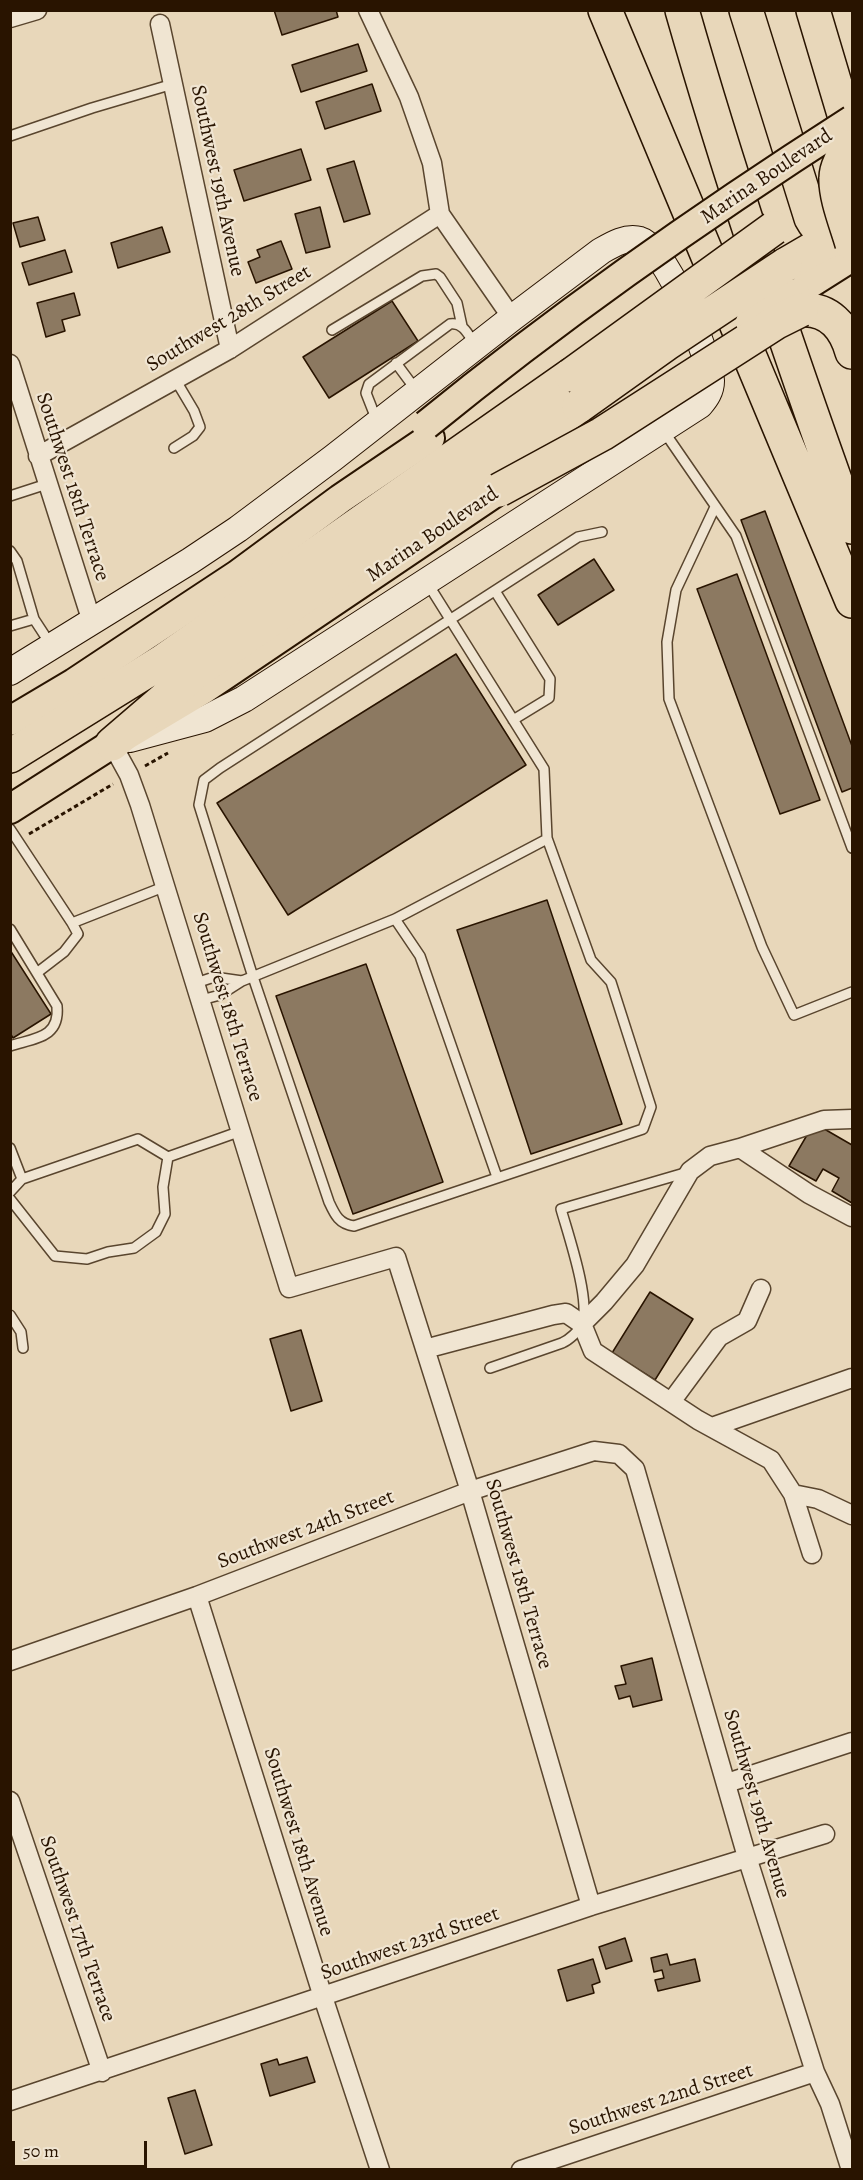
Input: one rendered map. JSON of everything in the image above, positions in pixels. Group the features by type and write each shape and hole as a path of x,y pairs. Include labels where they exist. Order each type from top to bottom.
{"highway":[{"path":"605,10 852,601"},
{"path":"682,10 754,242 852,527"},
{"path":"746,10 808,211 818,229 850,245"},
{"path":"813,10 852,138 840,163 836,178 850,245"},
{"path":"10,756 172,655 571,375 774,228 789,203 794,187 794,164"},
{"path":"499,490 602,434 775,323 794,289 808,251 850,245"},
{"path":"794,289 816,311 830,316 843,331 852,352"},
{"path":"112,744 197,671 666,344 794,289"}],"main road":[{"name":"Marina Boulevard","path":"10,721 74,683 202,598 340,499 428,431 823,161 852,138"},
{"path":"10,672 238,529 417,392 469,336 512,318 614,243 627,239 640,240 650,245 690,315 703,349 711,382 708,394 700,405 231,707 191,723 112,744"},
{"name":"Marina Boulevard","path":"10,808 204,689 499,490"}],"street":[{"path":"10,18 37,10"},
{"path":"368,10 409,97 432,163 440,214 512,318"},
{"name":"Southwest 19th Avenue","path":"160,24 230,349"},
{"name":"Southwest 28th Street","path":"38,456 230,349 440,214"},
{"name":"Southwest 18th Terrace","path":"10,364 92,622"},
{"name":"Southwest 18th Terrace","path":"112,744 129,775 166,886 289,1287 396,1257 470,1491 591,1906"},
{"path":"582,1324 604,1302 635,1264 690,1171 711,1156 740,1149 824,1120 852,1119"},
{"path":"740,1149 809,1194 852,1217"},
{"path":"671,1402 718,1337 747,1321 761,1289"},
{"path":"425,1349 566,1313 582,1324 593,1350 671,1402 771,1460 793,1494 812,1554"},
{"path":"712,1427 852,1378"},
{"name":"Southwest 24th Street","path":"10,1661 197,1596 470,1491 594,1451 619,1454"},
{"name":"Southwest 19th Avenue","path":"619,1454 635,1469 747,1857 815,2072 830,2104 851,2169"},
{"path":"793,1494 818,1499 852,1515"},
{"name":"Southwest 18th Avenue","path":"197,1596 323,1997 380,2169"},
{"path":"727,1783 852,1742"},
{"name":"Southwest 17th Terrace","path":"10,1802 102,2072"},
{"name":"Southwest 23rd Street","path":"10,2101 591,1906 825,1834"},
{"name":"Southwest 22nd Street","path":"521,2169 815,2072"}],"lane":[{"path":"10,136 173,84"},
{"path":"332,330 422,276 436,274 457,303 469,336"},
{"path":"378,423 366,393 369,384 450,324 457,323 469,336"},
{"path":"396,363 417,392"},
{"path":"174,448 193,436 200,427 176,379"},
{"path":"663,430 736,536 852,848"},
{"path":"10,496 47,484"},
{"path":"715,507 676,590 667,642 669,699 762,947 794,1016 852,992"},
{"path":"426,581 450,620 544,769 547,839 591,960 611,982 651,1107 644,1129 354,1226 337,1219 329,1202 253,977 199,805 204,780 450,620 578,537 602,532"},
{"path":"10,551 17,561 34,619 52,647"},
{"path":"495,591 550,679 549,698 513,720"},
{"path":"10,626 34,619"},
{"path":"10,829 78,934 64,952 38,972"},
{"path":"198,992 220,995 242,981 395,919 547,839"},
{"path":"72,923 166,886"},
{"path":"395,919 420,956 497,1177"},
{"path":"10,929 57,1005 58,1019 54,1028 45,1034 10,1046"},
{"path":"198,992 214,977 242,981"},
{"path":"168,1157 241,1131"},
{"path":"10,1192 22,1179 138,1139 168,1157"},
{"path":"10,1148 22,1179"},
{"path":"10,1198 55,1256 87,1259 108,1252 134,1248 156,1232 165,1214 163,1187 168,1157"},
{"path":"490,1368 569,1340 582,1324 584,1295 561,1209 690,1171"},
{"path":"10,1315 21,1332 23,1348"}],"building":[{"path":"274,10 336,10 338,17 282,35"},
{"path":"358,44 367,71 301,92 292,65"},
{"path":"372,84 381,111 325,129 316,102"},
{"path":"301,149 311,180 244,201 234,170"},
{"path":"354,161 370,214 344,222 327,169"},
{"path":"320,207 330,247 306,253 295,214"},
{"path":"38,217 45,240 20,247 13,223"},
{"path":"162,227 170,252 118,268 111,243"},
{"path":"281,241 292,269 256,283 248,262 260,257 257,250"},
{"path":"65,250 72,272 29,285 22,263"},
{"path":"74,293 80,315 62,320 65,331 46,337 37,303"},
{"path":"392,301 418,341 329,398 303,357"},
{"path":"765,511 852,746 852,788 842,792 741,520"},
{"path":"594,559 614,590 558,625 538,595"},
{"path":"737,574 820,800 780,814 697,589"},
{"path":"456,654 526,765 288,915 217,803"},
{"path":"547,900 622,1124 531,1154 457,930"},
{"path":"10,950 51,1014 13,1038 10,1033"},
{"path":"366,964 443,1182 353,1214 276,996"},
{"path":"814,1123 852,1145 852,1203 832,1191 839,1178 823,1169 816,1181 789,1166"},
{"path":"650,1292 693,1319 655,1380 612,1353"},
{"path":"301,1330 322,1401 291,1411 270,1339"},
{"path":"652,1658 662,1700 633,1707 630,1696 619,1699 615,1686 626,1684 621,1666"},
{"path":"625,1938 632,1961 606,1969 599,1947"},
{"path":"667,1954 670,1965 695,1959 700,1981 658,1991 655,1980 664,1978 662,1970 654,1972 651,1958"},
{"path":"593,1959 600,1982 592,1985 594,1993 567,2001 558,1970"},
{"path":"307,2057 315,2082 270,2096 261,2064 277,2059 279,2065"},
{"path":"195,2090 212,2145 185,2154 168,2098"}]}
